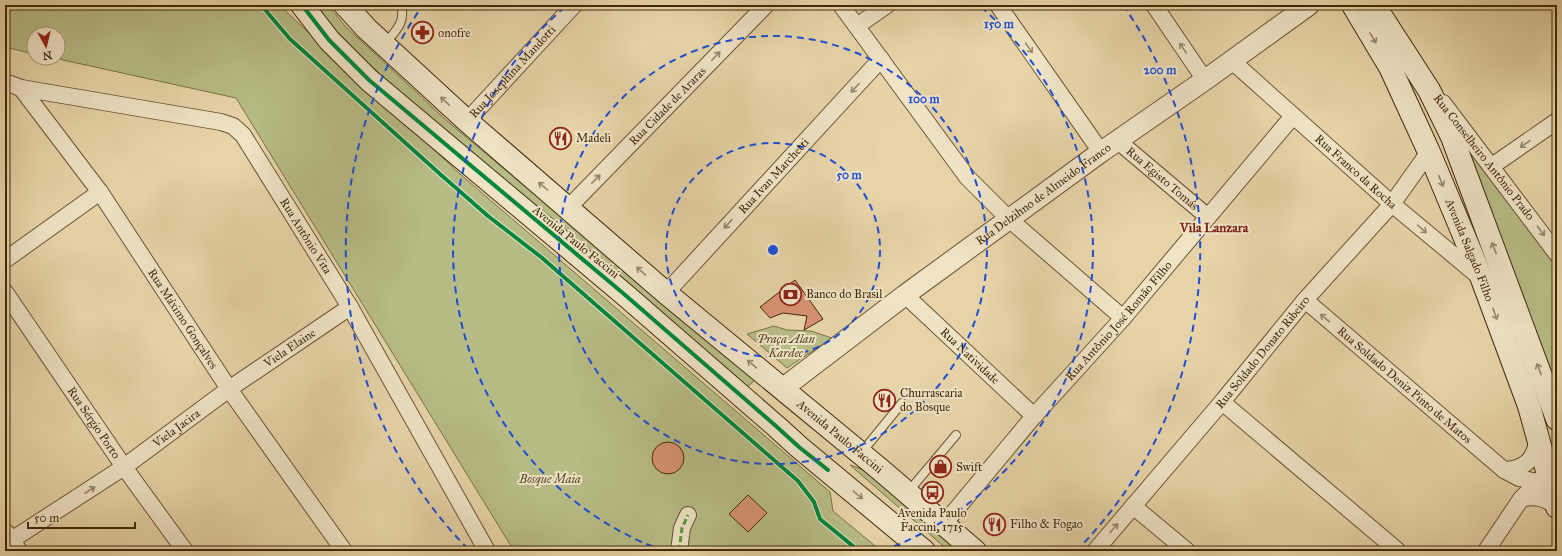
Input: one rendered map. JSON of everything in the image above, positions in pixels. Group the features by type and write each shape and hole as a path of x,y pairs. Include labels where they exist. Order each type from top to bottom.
{"main road":[{"name":"Avenida Paulo Faccini","path":"302,5 329,40 369,80 630,299 799,447 924,551"},
{"name":"Avenida Paulo Faccini","path":"345,5 384,45 467,121 569,207 666,293 882,470 975,551"},
{"name":"Avenida Salgado Filho","path":"1353,5 1390,67 1429,152 1482,279 1529,406 1557,507"},
{"name":"Avenida Salgado Filho","path":"1374,5 1429,90 1452,137 1554,395 1557,419"},
{"path":"742,396 762,396 782,389"},
{"path":"828,470 830,460 837,452 848,451 854,452 874,468 882,470"}],"street":[{"name":"Rua Josephina Mandotti","path":"467,121 574,5"},
{"name":"Rua Cidade de Araras","path":"569,207 766,5"},
{"path":"841,5 967,177 1010,219 1123,318"},
{"path":"857,26 887,5"},
{"path":"998,5 1101,152"},
{"path":"1154,5 1205,80"},
{"name":"Rua Delzihno de Almeido Franco","path":"782,389 905,295 1101,152 1232,61 1309,5"},
{"name":"Rua Ivan Marchetti","path":"666,293 881,59"},
{"name":"Rua Franco da Rocha","path":"1232,61 1392,204 1482,279"},
{"name":"Rua Conselheiro Antônio Prado","path":"1410,61 1492,166 1557,254"},
{"name":"Rua Antônio Vita","path":"5,82 21,88 221,122 233,126 242,135 350,308 488,551"},
{"name":"Rua Máximo Gonçalves","path":"21,88 100,192 229,389 344,551"},
{"name":"Rua Antônio José Romão Filho","path":"944,524 1034,416 1123,318 1293,116"},
{"path":"1492,166 1557,121"},
{"name":"Rua Egisto Tomás","path":"1118,141 1208,217"},
{"name":"Rua Soldado Donato Ribeiro","path":"1095,551 1222,402 1305,300 1392,204 1429,152"},
{"path":"5,260 100,192"},
{"name":"Rua Sérgio Porto","path":"5,292 124,467 185,551"},
{"name":"Rua Natividade","path":"905,295 1034,416"},
{"name":"Rua Soldado Deniz Pinto de Matos","path":"1305,300 1504,470 1519,478 1547,475"},
{"name":"Viela Elaine","path":"229,389 350,308"},
{"name":"Viela Jacira","path":"11,542 124,467 229,389"},
{"path":"1529,406 1541,405 1554,395"},
{"path":"1222,402 1398,551"},
{"path":"1504,470 1513,470 1526,465 1534,452 1538,437"},
{"path":"1486,551 1521,499 1547,475"},
{"path":"1521,499 1530,496 1540,497 1557,507"},
{"path":"1133,506 1187,551"},
{"path":"679,551 685,522"}],"lane":[{"path":"384,45 402,22 404,14 401,5"},
{"path":"861,453 902,403"},
{"path":"907,493 956,435"}],"green space":[{"name":"Bosque Maia","path":"5,5 279,5 460,174 830,492 833,511 881,551 514,551 236,98 66,61 66,26 26,26 26,52 5,47"},
{"path":"315,5 328,5 345,26 447,121 755,380 746,388 441,131 338,35"},
{"path":"1457,129 1557,267 1557,384 1554,386"},
{"name":"Praça Alan Kardec","path":"774,326 787,330 811,331 832,338 787,368 747,334"},
{"path":"850,465 878,475 966,551 949,551"}],"building":[{"name":"Banco do Brasil","path":"795,280 823,319 804,330 807,316 783,313 770,318 760,307"},
{"path":"665,442 671,442 681,449 684,458 683,464 677,471 671,474 665,474 655,467 652,461 652,455 659,445"},
{"path":"748,495 767,513 748,532 729,514"}],"marked path":[{"path":"679,551 682,528 688,515"}],"cycle path":[{"path":"261,5 290,39 440,174 488,216 541,257 798,481 814,502 820,519 859,551"},
{"path":"302,5 329,40 369,80 624,294 799,447 828,470"}],"place":[{"name":"onofre","path":"422,33"},
{"name":"Madeli","path":"560,138"},
{"name":"Banco do Brasil","path":"791,294"},
{"name":"Churrascaria do Bosque","path":"884,400"},
{"name":"Swift","path":"941,467"},
{"name":"Avenida Paulo Faccini, 1715","path":"932,492"},
{"name":"Filho & Fogao","path":"995,524"}],"district":[{"name":"Vila Lanzara","path":"1214,228"}]}
